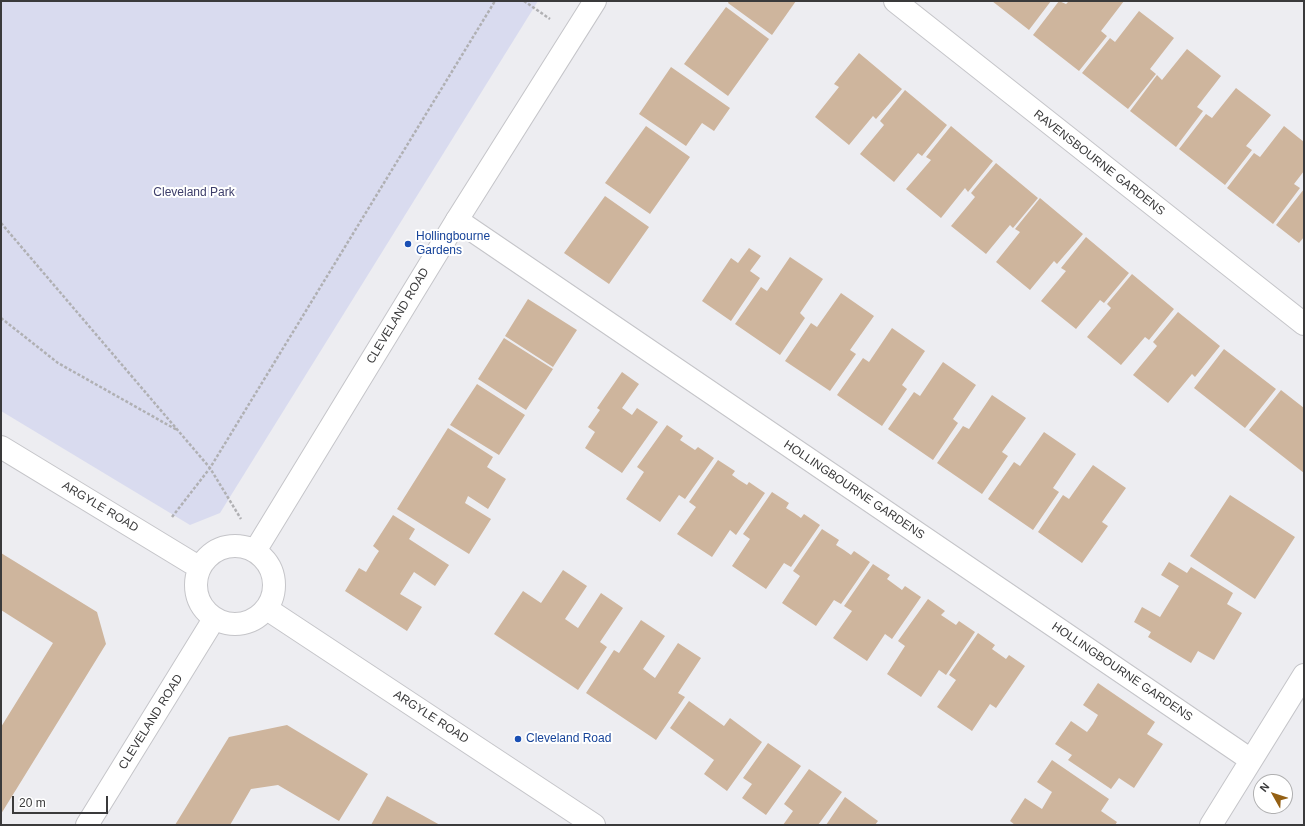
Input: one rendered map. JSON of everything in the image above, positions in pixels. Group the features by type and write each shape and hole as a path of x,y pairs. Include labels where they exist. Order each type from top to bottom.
{"street":[{"name":"CLEVELAND ROAD","path":"261,542 457,220 595,1"},
{"name":"RAVENSBOURNE GARDENS","path":"895,1 1304,324"},
{"name":"HOLLINGBOURNE GARDENS","path":"457,220 1251,760"},
{"name":"ARGYLE ROAD","path":"1,447 200,568"},
{"path":"261,542 266,560 274,576 274,594 267,609 257,618 248,622 232,624 214,619 200,603 196,585 200,568 213,553 225,547 261,542"},
{"name":"ARGYLE ROAD","path":"267,609 594,825"},
{"name":"CLEVELAND ROAD","path":"87,825 214,619"},
{"path":"1211,825 1304,676"}],"path":[{"path":"154,540 210,468 495,1"},
{"path":"1,224 210,468 241,519 261,542"},
{"path":"1,318 58,363 179,431"}],"green space":[{"name":"Cleveland Park","path":"1,1 538,1 220,513 190,525 1,411"}],"building":[{"path":"729,1 796,1 772,35 728,3"},
{"path":"992,1 1051,1 1029,30"},
{"path":"1059,1 1066,4 1069,1 1124,1 1101,31 1107,36 1079,71 1033,35"},
{"path":"726,7 769,39 728,96 684,64"},
{"path":"1139,11 1174,38 1150,69 1156,74 1128,109 1082,73 1110,38 1115,42"},
{"path":"1187,49 1221,76 1197,107 1203,111 1176,147 1130,111 1157,75 1162,80"},
{"path":"859,53 902,89 876,119 873,116 849,145 815,117 839,87 834,84"},
{"path":"671,67 730,108 714,131 702,123 686,146 639,114"},
{"path":"1236,88 1271,115 1246,146 1252,150 1225,185 1179,149 1206,114 1212,118"},
{"path":"905,90 947,125 922,156 918,153 894,182 860,154 884,125 880,121"},
{"path":"646,126 690,157 650,214 605,183"},
{"path":"951,126 993,161 968,192 965,188 941,218 906,189 931,160 926,157"},
{"path":"1284,126 1304,142 1304,171 1294,184 1300,188 1273,224 1227,188 1254,153 1260,157"},
{"path":"996,163 1038,198 1013,228 1010,225 986,254 951,226 975,197 971,193"},
{"path":"1304,189 1304,237 1299,243 1276,225"},
{"path":"605,196 649,227 609,284 564,253"},
{"path":"1040,198 1083,234 1057,264 1054,261 1030,290 996,262 1020,232 1015,229"},
{"path":"1086,237 1129,273 1104,303 1100,300 1076,329 1041,301 1066,271 1061,268"},
{"path":"749,248 761,256 750,271 760,278 731,321 702,301 731,258 738,263"},
{"path":"790,257 823,279 800,313 805,318 780,355 735,324 761,287 767,291"},
{"path":"1132,274 1174,309 1149,340 1145,337 1121,365 1087,337 1111,308 1107,304"},
{"path":"841,293 874,316 850,350 856,354 830,391 785,361 811,323 817,327"},
{"path":"528,299 577,330 553,367 505,336"},
{"path":"1178,312 1220,346 1195,377 1192,374 1168,403 1133,375 1157,346 1153,342"},
{"path":"892,328 925,351 902,385 907,389 882,426 837,395 863,358 869,362"},
{"path":"504,338 553,369 526,410 478,379"},
{"path":"1224,349 1276,389 1245,428 1194,388"},
{"path":"943,362 976,385 953,419 958,423 933,460 888,429 914,392 920,396"},
{"path":"622,372 639,384 622,408 632,415 637,408 658,422 622,473 585,448 595,432 588,427 600,410 597,408"},
{"path":"477,384 525,415 499,455 450,425"},
{"path":"1281,390 1304,408 1304,473 1249,430"},
{"path":"992,395 1026,418 1002,452 1008,456 982,494 937,463 963,426 969,429"},
{"path":"667,425 683,436 680,440 695,450 698,447 714,458 685,499 679,495 660,522 626,499 644,472 637,467"},
{"path":"448,428 493,457 487,467 506,479 488,509 468,496 465,503 491,519 469,554 397,509"},
{"path":"1044,432 1076,454 1053,488 1059,492 1033,530 988,499 1014,462 1020,466"},
{"path":"718,460 735,471 732,475 739,480 747,485 749,482 765,493 736,535 730,530 712,557 677,534 696,507 689,502"},
{"path":"1093,465 1126,488 1102,522 1108,526 1082,563 1038,532 1063,495 1069,499"},
{"path":"772,492 789,503 786,508 801,518 804,514 820,525 791,567 784,563 766,589 732,566 750,539 743,534"},
{"path":"1230,495 1295,537 1255,599 1190,556"},
{"path":"393,515 415,529 409,539 449,565 435,586 414,572 400,594 422,607 407,631 345,591 359,568 366,572 379,551 373,546"},
{"path":"822,529 839,540 836,545 851,555 854,551 870,562 841,604 834,600 816,626 782,603 800,576 793,571"},
{"path":"1,553 97,612 106,644 1,814 1,727 53,643 1,610"},
{"path":"1169,562 1187,573 1191,567 1233,593 1227,604 1242,613 1214,660 1198,651 1191,663 1148,637 1151,632 1134,622 1142,607 1160,617 1179,586 1161,575"},
{"path":"873,564 890,575 887,579 902,590 905,586 921,597 892,639 885,634 867,661 833,638 852,611 844,606"},
{"path":"563,570 587,586 565,619 578,628 601,593 623,608 600,642 607,647 578,690 494,634 523,591 541,603"},
{"path":"928,599 945,611 941,615 956,625 959,621 975,632 946,675 939,670 921,697 887,674 905,646 898,641"},
{"path":"641,620 665,636 643,669 655,678 678,643 701,658 678,693 685,697 656,740 586,693 614,650 619,653"},
{"path":"978,633 995,645 992,649 1006,659 1009,655 1025,666 996,708 990,704 972,731 937,707 956,680 949,675"},
{"path":"1098,683 1155,722 1147,734 1163,744 1134,788 1119,778 1111,789 1068,760 1072,755 1055,744 1071,721 1087,732 1093,724 1098,715 1083,705"},
{"path":"689,701 724,726 730,718 762,742 727,791 704,774 714,760 670,728"},
{"path":"287,725 368,774 339,821 278,785 251,789 230,825 175,825 229,737"},
{"path":"768,743 801,766 766,815 742,798 752,784 743,778"},
{"path":"1052,760 1109,799 1101,811 1117,822 1115,825 1015,825 1010,821 1025,798 1042,809 1052,792 1037,782"},
{"path":"809,769 842,792 818,825 783,825 793,811 784,804"},
{"path":"387,796 422,815 440,825 371,825"},
{"path":"845,797 878,821 875,825 826,825"}],"place":[{"name":"Hollingbourne Gardens","path":"408,244"},
{"name":"Cleveland Road","path":"518,739"}]}
